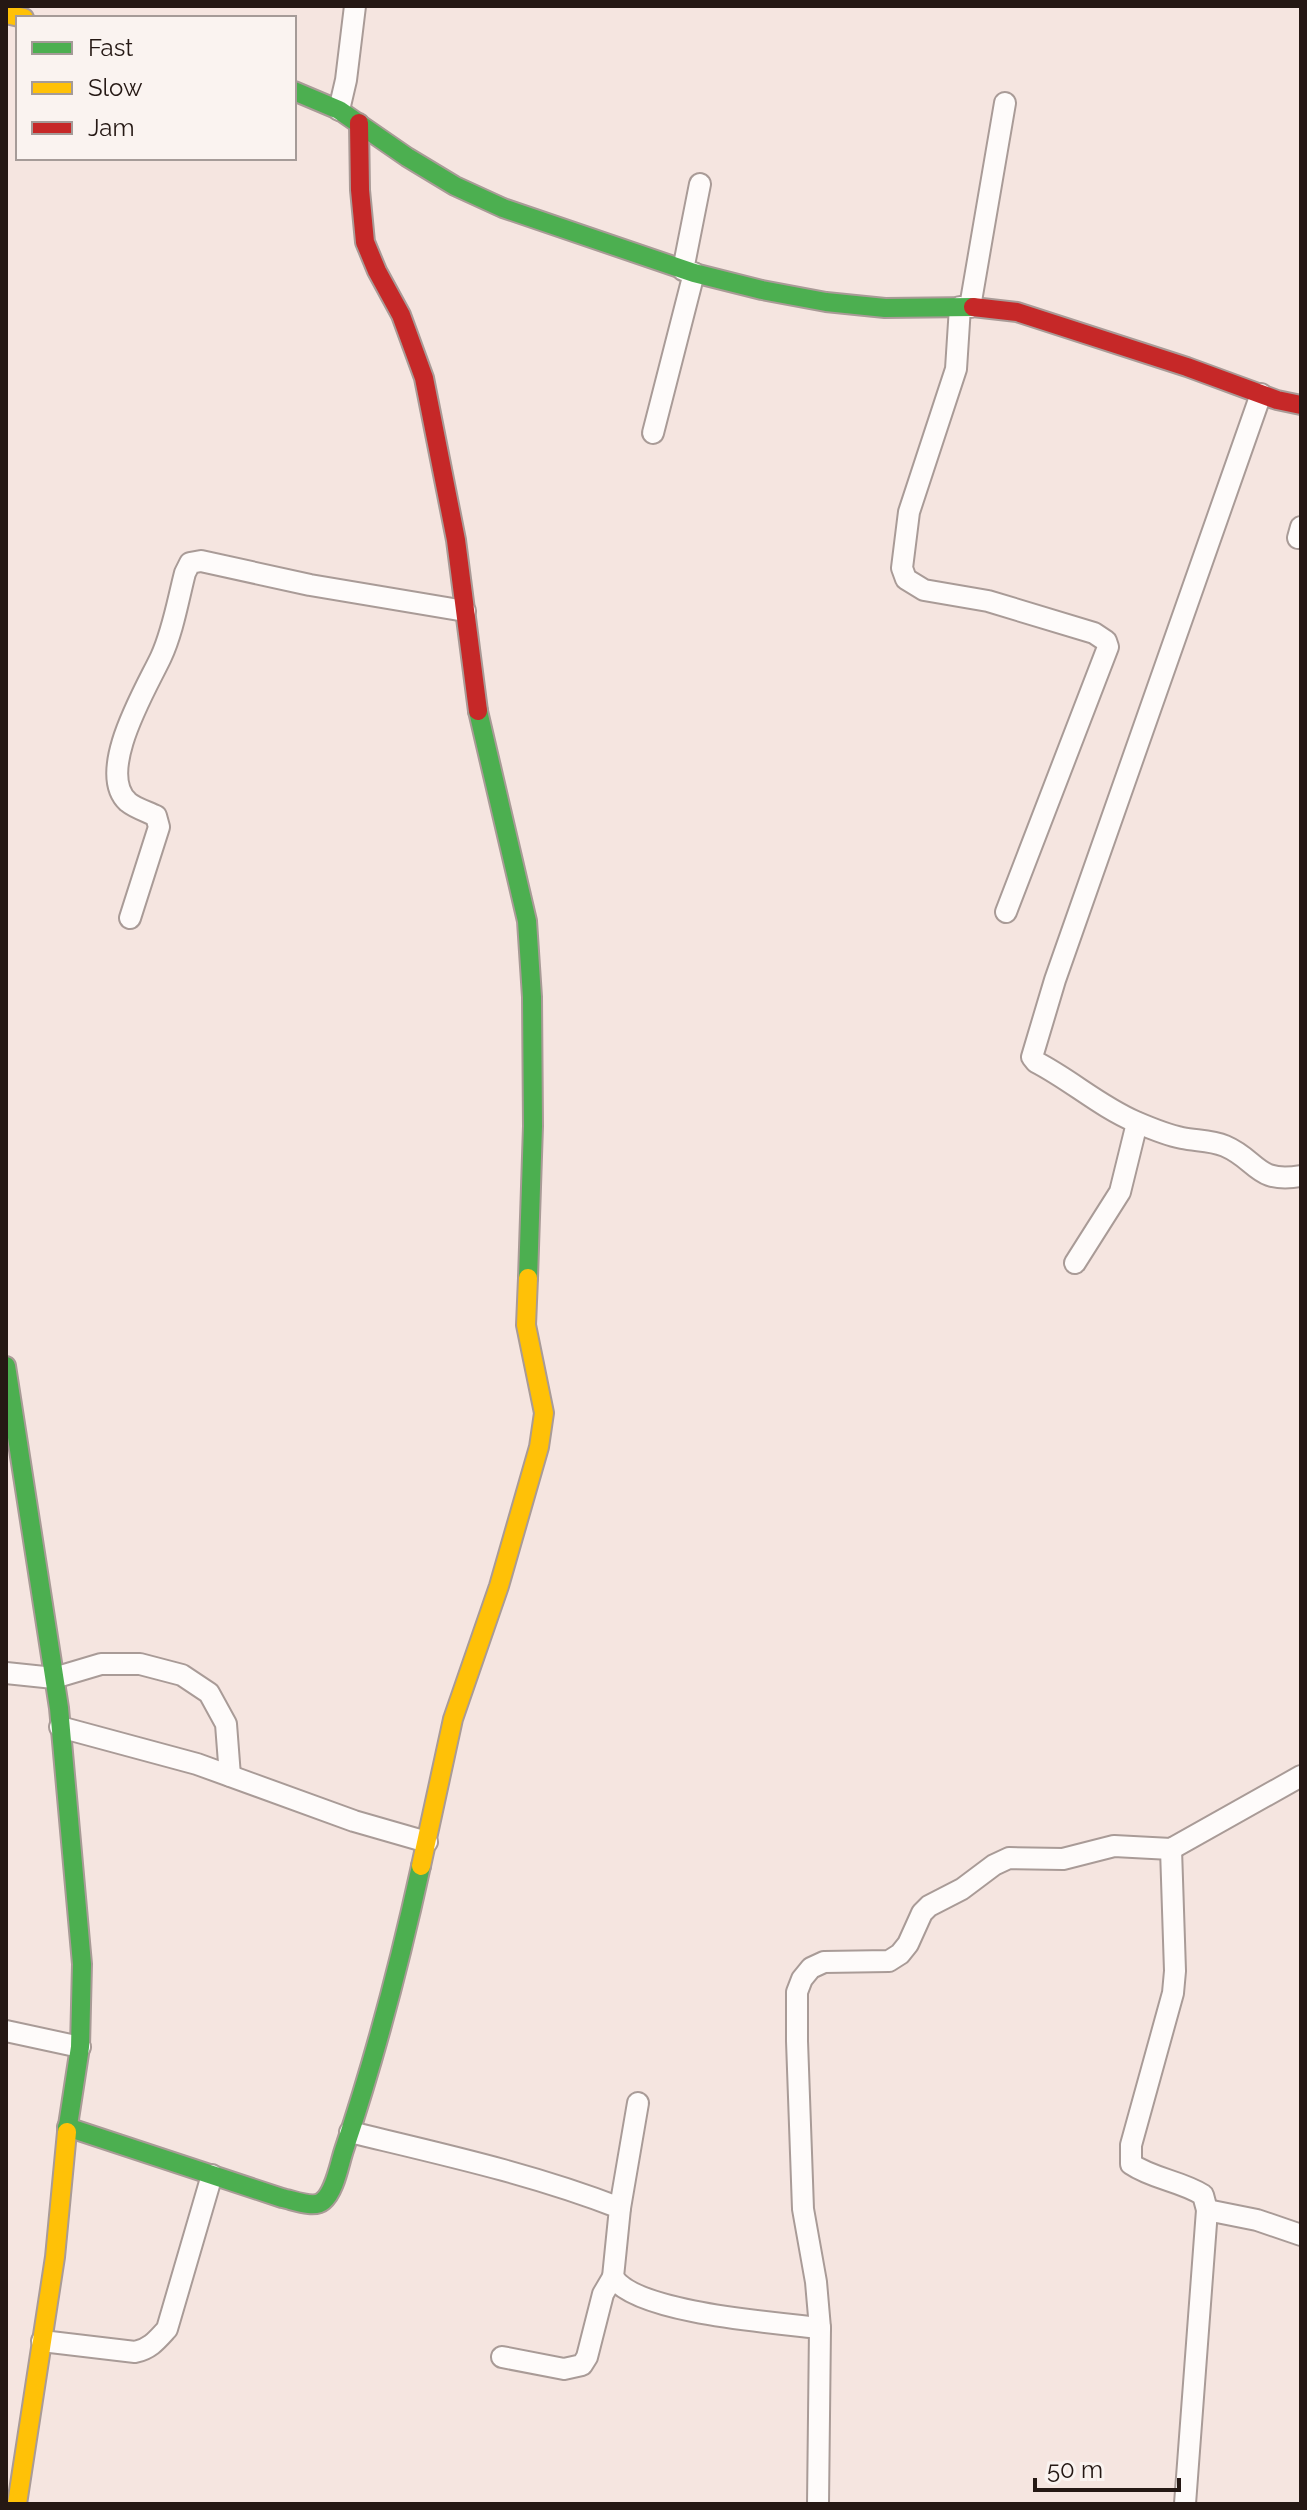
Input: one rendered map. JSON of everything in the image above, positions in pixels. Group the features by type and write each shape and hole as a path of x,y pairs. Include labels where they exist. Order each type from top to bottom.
{"street":[{"path":"339,110 355,6"},
{"path":"296,92 339,110 455,186 503,208 689,272 826,302 885,308 965,307 1017,312 1301,405"},
{"path":"1005,103 956,369 909,512 902,568 906,579 924,590 988,601 1094,633 1106,641 1108,647 1006,912"},
{"path":"67,2127 282,2198 314,2205 323,2202 331,2189 350,2132 382,2021 427,1842 453,1719 530,1484 544,1413 525,1308 533,1126 530,948 516,869 479,721 456,540 424,378 405,325 365,242 359,123"},
{"path":"653,433 689,272 700,184"},
{"path":"1261,394 1055,980 1032,1057 1073,1083 1089,1098 1137,1123 1182,1138 1224,1145 1261,1173 1278,1178 1301,1176"},
{"path":"130,918 159,827 156,816 128,802 118,778 120,754 131,716 162,655 190,563 201,561 310,585 465,611"},
{"path":"1075,1263 1120,1192 1137,1123"},
{"path":"6,1367 54,1678 82,1964 80,2047 67,2127 55,2257 17,2504"},
{"path":"6,1673 54,1678 101,1664 140,1664 182,1675 209,1693 226,1724 230,1776"},
{"path":"60,1727 197,1764 354,1821 427,1842"},
{"path":"818,2504 820,2328 816,2282 803,2209 797,2041 797,1992 802,1979 811,1968 824,1962 889,1961 908,1944 922,1913 929,1906 962,1889 994,1865 1009,1858 1063,1859 1114,1846 1171,1849 1301,1776"},
{"path":"1171,1849 1173,1993 1131,2145 1131,2164 1143,2172 1193,2188 1203,2195 1207,2210 1185,2504"},
{"path":"6,2031 80,2047"},
{"path":"502,2357 573,2369 582,2365 587,2357 603,2294 613,2277 620,2208 638,2103"},
{"path":"350,2132 567,2188 620,2208"},
{"path":"42,2341 135,2352 153,2344 167,2329 212,2175"},
{"path":"1207,2210 1257,2220 1301,2235"},
{"path":"613,2277 617,2283 641,2297 660,2303 740,2319 820,2328"}],"traffic: fast":[{"path":"296,92 339,110 455,186 503,208 694,273 826,302 885,308 973,307"},
{"path":"478,711 527,921 532,997 533,1126 528,1278"},
{"path":"6,1366 59,1708 82,1964 80,2047 67,2132"},
{"path":"67,2127 282,2198 309,2204 323,2201 336,2177 366,2080 396,1974 421,1866"}],"traffic: slow":[{"path":"6,14 16,16"},
{"path":"421,1866 453,1719 499,1586 539,1447 544,1413 526,1325 528,1278"},
{"path":"17,2504 55,2257 67,2132"}],"traffic: jam":[{"path":"359,123 365,242 401,315 424,378 456,540 478,711"},
{"path":"973,307 1017,312 1187,367 1277,400 1301,405"}]}
